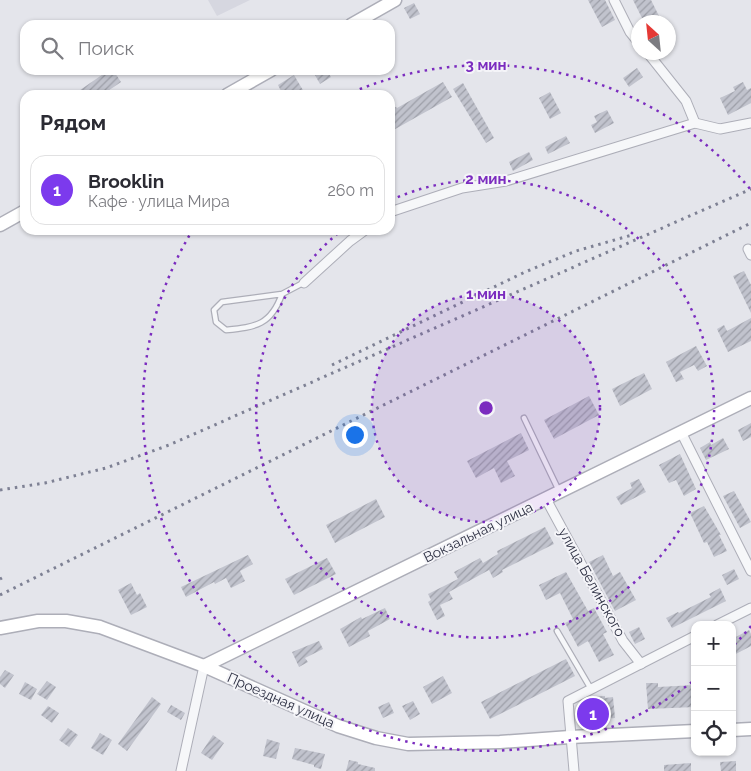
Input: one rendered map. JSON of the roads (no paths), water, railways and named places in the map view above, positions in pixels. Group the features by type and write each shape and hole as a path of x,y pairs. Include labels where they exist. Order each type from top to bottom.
{"street":[{"path":"360,20 395,0"},
{"path":"614,0 631,33"},
{"path":"653,60 686,101 694,123"},
{"path":"236,90 263,75"},
{"path":"395,210 462,188 506,181 694,123 720,129 751,123"},
{"path":"0,225 20,214"},
{"path":"304,283 358,235"},
{"name":"Вокзальная улица","path":"204,666 751,398"},
{"path":"681,432 751,571"},
{"name":"улица Белинского","path":"546,499 623,640 641,664"},
{"path":"725,621 751,608"},
{"name":"Проездная улица","path":"0,628 38,620 66,621 100,627 204,666 338,726 376,738 408,744 452,744 691,731"},
{"path":"574,771 568,701 691,638"},
{"path":"182,771 204,666"},
{"path":"736,730 751,729"}],"lane":[{"path":"282,294 277,307 268,319 244,328 226,330 216,322 214,310 222,302 282,294 304,283"},
{"path":"524,418 560,492"},
{"path":"557,631 592,689"}],"railway":[{"path":"0,490 45,483 106,468 169,445 751,189"},
{"path":"0,595 751,223"},
{"path":"332,365 525,272 576,251 632,235"}],"place":[{"name":"Brooklin","path":"593,714"}]}
